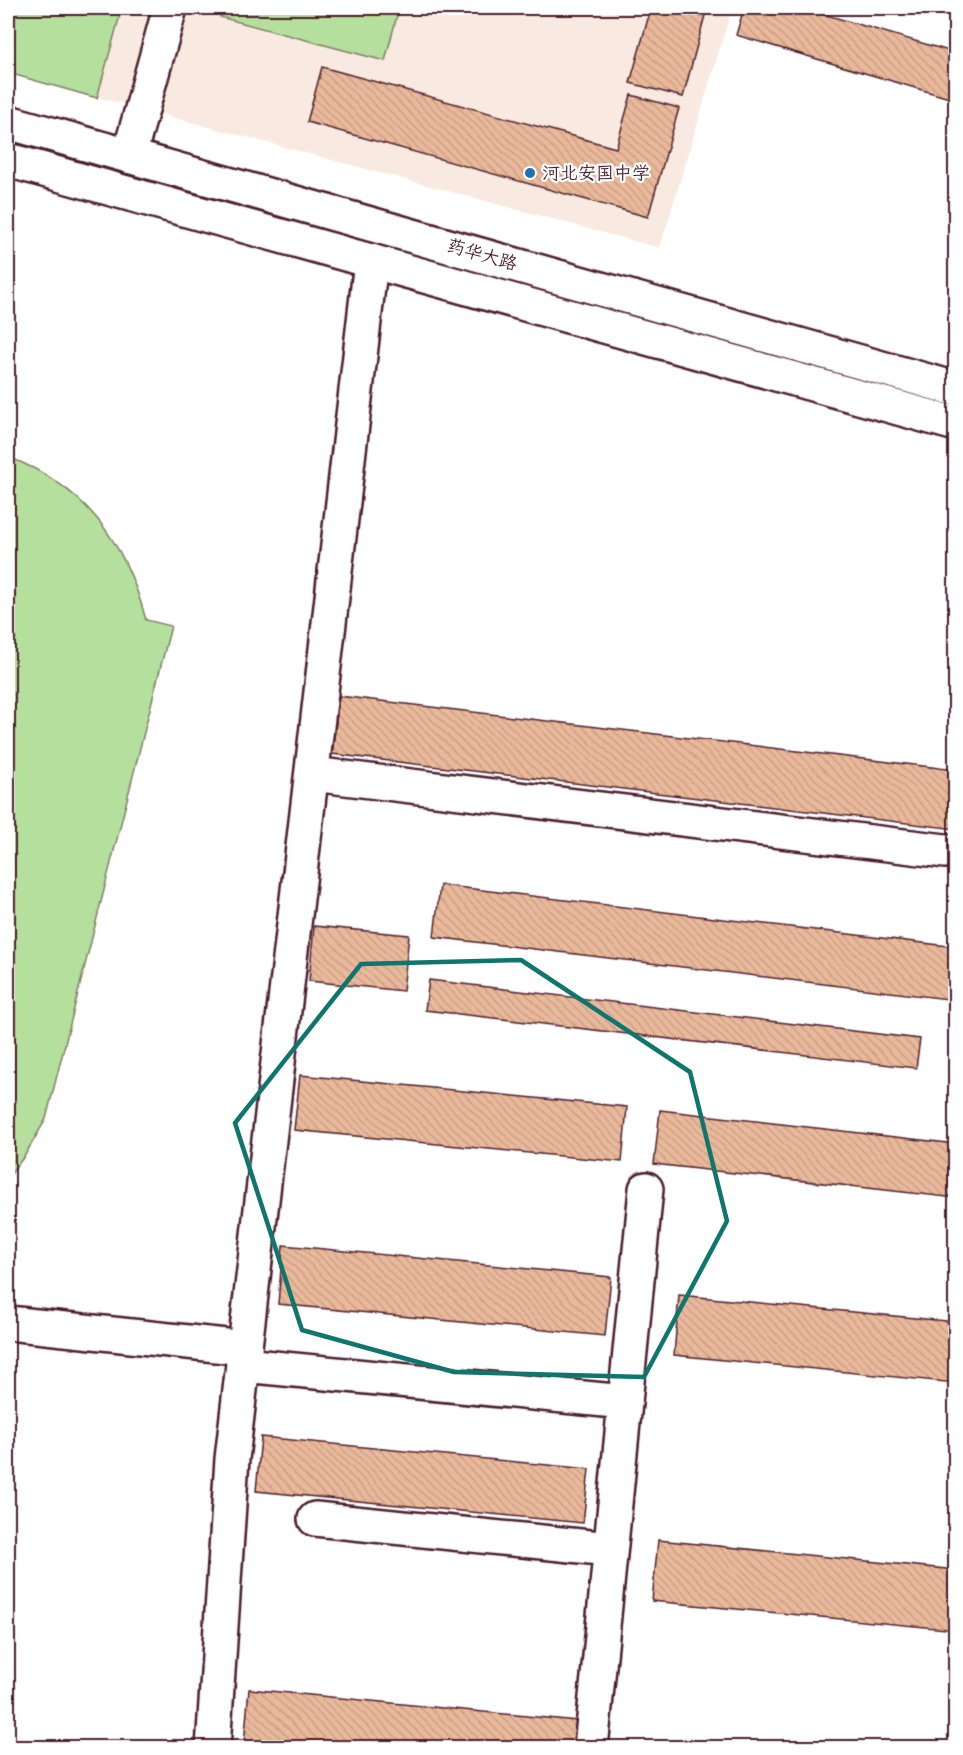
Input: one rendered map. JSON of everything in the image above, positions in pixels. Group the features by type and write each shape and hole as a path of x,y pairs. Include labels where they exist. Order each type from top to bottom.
{"main road":[{"path":"129,156 170,8"},
{"name":"药华大路","path":"8,122 956,388"},
{"name":"药华大路","path":"8,160 956,424"},
{"path":"213,1748 232,1459 371,261"},
{"path":"312,774 945,851"},
{"path":"591,1748 646,1189"},
{"path":"8,1323 244,1356 625,1402"},
{"path":"315,1519 610,1549"}],"highlighted area":[{"path":"521,960 690,1072 727,1221 644,1377 454,1372 302,1330 235,1123 361,964"}],"shaded area":[{"name":"河北安国中学","path":"8,8 732,8 660,248 8,73"}],"green space":[{"path":"8,8 122,8 97,98 8,73"},
{"path":"222,8 399,8 385,61 220,17"},
{"path":"8,457 35,469 80,500 113,541 126,565 146,620 171,626 46,1119 25,1155 8,1178"}],"building":[{"path":"651,8 707,8 683,97 630,83"},
{"path":"744,8 803,8 956,53 956,100 736,35"},
{"path":"322,67 616,148 631,95 679,108 648,217 307,122"},
{"path":"339,696 956,770 956,829 332,754"},
{"path":"440,885 956,947 956,1000 434,937"},
{"path":"314,926 409,935 403,991 309,981"},
{"path":"429,980 920,1039 916,1068 425,1010"},
{"path":"300,1075 627,1107 622,1162 294,1130"},
{"path":"660,1110 956,1144 956,1198 654,1164"},
{"path":"283,1245 611,1277 605,1336 278,1304"},
{"path":"679,1295 956,1322 956,1383 674,1355"},
{"path":"261,1437 589,1469 583,1523 256,1491"},
{"path":"658,1540 956,1570 956,1630 652,1601"},
{"path":"249,1689 577,1721 574,1748 277,1748 244,1744"}],"place":[{"name":"河北安国中学","path":"530,173"}]}
